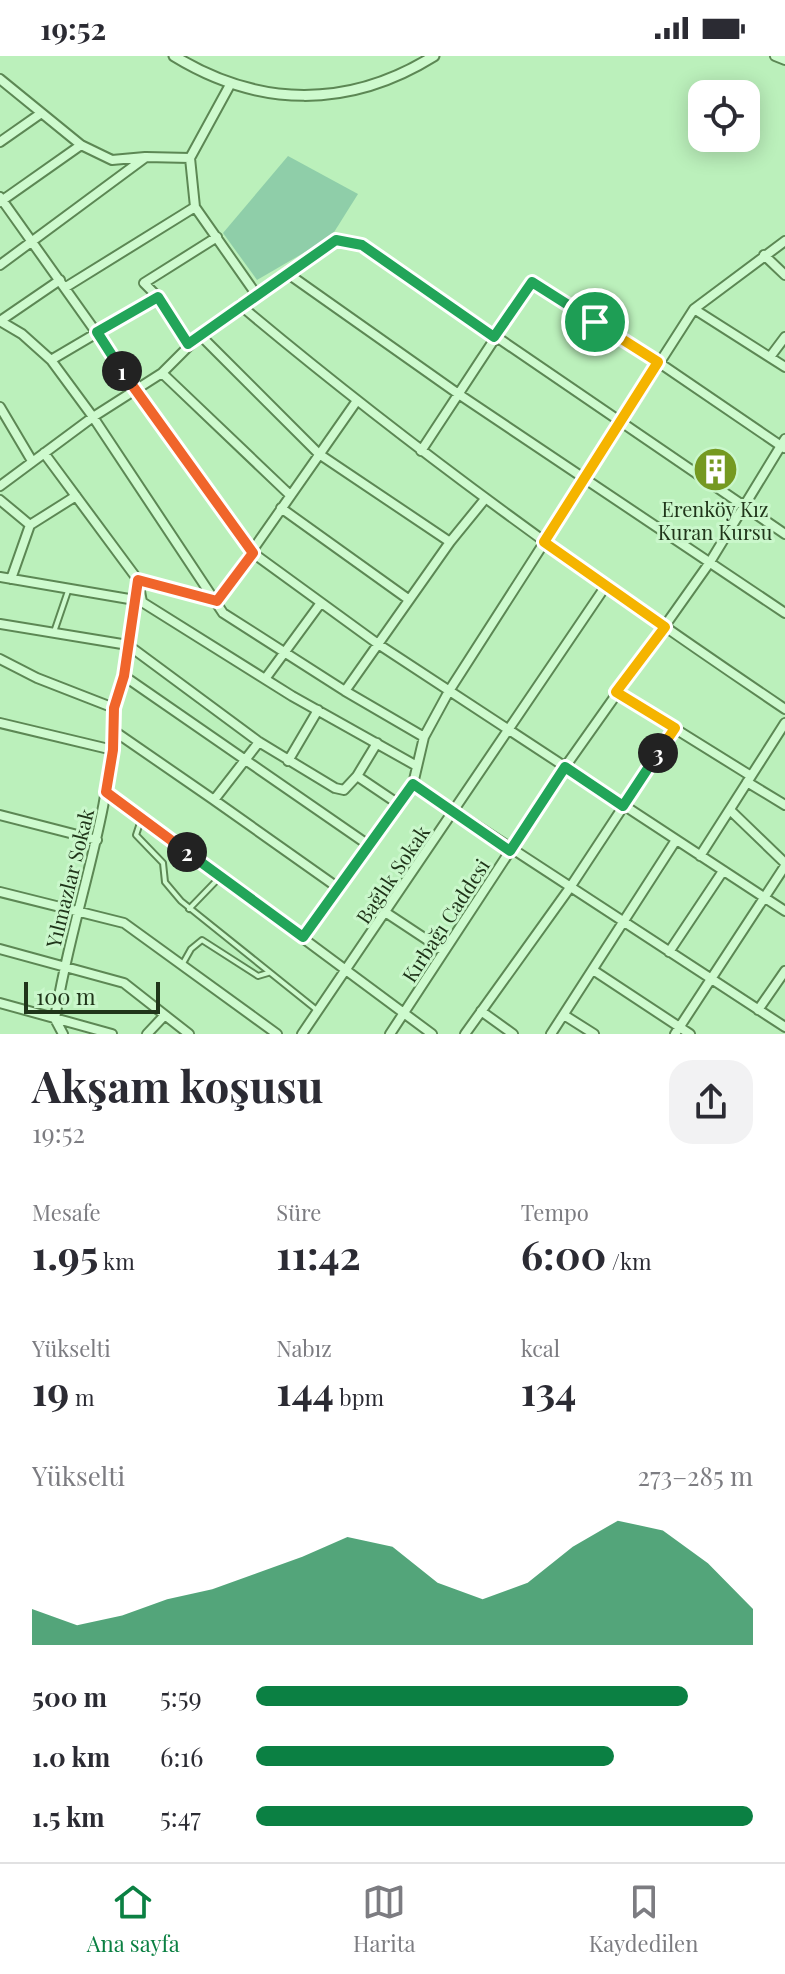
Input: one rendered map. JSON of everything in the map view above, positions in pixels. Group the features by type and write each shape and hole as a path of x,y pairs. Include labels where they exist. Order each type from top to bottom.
{"street":[{"path":"174,56 206,76 270,95 342,95 404,75 434,56"},
{"path":"775,56 785,60"},
{"path":"0,79 81,145 112,160 190,158"},
{"path":"231,83 190,158 195,207 256,294"},
{"path":"0,142 40,114"},
{"path":"81,145 1,200 33,240 135,392 253,553 378,644 785,911"},
{"path":"0,265 146,157"},
{"path":"195,207 0,321 22,334 51,360 93,417 223,613 283,653 424,737"},
{"path":"188,344 158,297 144,283 217,237"},
{"path":"0,486 93,417 162,373 188,344 336,240 362,245 785,534"},
{"path":"303,937 367,844 400,805 413,784 424,737 449,691 694,309 785,241"},
{"path":"764,255 785,275"},
{"path":"287,273 457,393 785,613"},
{"path":"421,451 532,282 784,444"},
{"path":"51,360 158,297"},
{"path":"240,305 356,402 485,499 605,587 785,709"},
{"path":"694,309 785,367"},
{"path":"200,335 319,454 450,542"},
{"path":"770,357 785,337"},
{"path":"162,373 290,495"},
{"path":"217,601 356,402"},
{"path":"0,407 32,461"},
{"name":"Kırbağı Caddesi","path":"390,1034 565,767 710,562 784,444"},
{"path":"44,453 138,580 142,602 265,679 415,765"},
{"path":"11,579 30,525 76,496"},
{"path":"345,691 408,599 485,499"},
{"path":"0,500 30,525"},
{"path":"281,508 408,599"},
{"path":"0,577 135,600"},
{"path":"138,580 217,601"},
{"name":"Yılmazlar Sokak","path":"55,1019 63,966 97,840 113,750 114,708 124,676 138,580"},
{"name":"Bağlık Sokak","path":"305,1033 605,587"},
{"path":"265,679 320,604"},
{"path":"0,624 128,645 259,742 335,788 344,790 357,776 377,743"},
{"path":"0,659 114,708"},
{"path":"124,676 367,844"},
{"path":"616,692 675,728 785,805"},
{"path":"288,761 318,710"},
{"path":"0,723 113,750"},
{"path":"700,856 785,723"},
{"path":"465,1034 569,889 675,728"},
{"path":"114,731 337,887"},
{"path":"214,800 259,742"},
{"path":"357,776 400,805"},
{"path":"413,784 510,851 785,1027"},
{"path":"106,792 432,1034"},
{"path":"677,1030 766,899 785,864 730,810"},
{"path":"0,815 97,840"},
{"path":"551,1034 676,840"},
{"path":"669,952 723,871"},
{"path":"0,892 124,923 277,1034"},
{"path":"385,912 444,951"},
{"path":"0,949 124,983 189,1034"},
{"path":"593,970 677,1030 690,1034"},
{"path":"758,1010 785,971"},
{"path":"0,1003 112,1034"},
{"path":"481,1011 513,1034"},
{"path":"564,1015 594,1034"},
{"path":"147,1034 164,1016"},
{"path":"55,1019 63,1034"}],"lane":[{"path":"54,632 68,591"},
{"path":"141,818 136,835 163,863 165,882 189,909 318,1011"},
{"path":"189,909 209,892 221,876"},
{"path":"182,965 191,949 202,940 258,976 268,973"}],"green space":[{"path":"288,156 358,194 331,237 257,280 223,233"}],"place":[{"name":"Erenköy Kız Kuran Kursu","path":"715,469"}],"route":[{"path":"336,240 362,245 494,337 532,282 595,322 658,362 544,542 665,627 616,692 675,728 623,806 565,767 510,851 413,784 303,937 106,792 113,750 114,708 124,676 138,580 217,601 253,553 135,392 97,332 158,297 188,344 336,240"}]}
